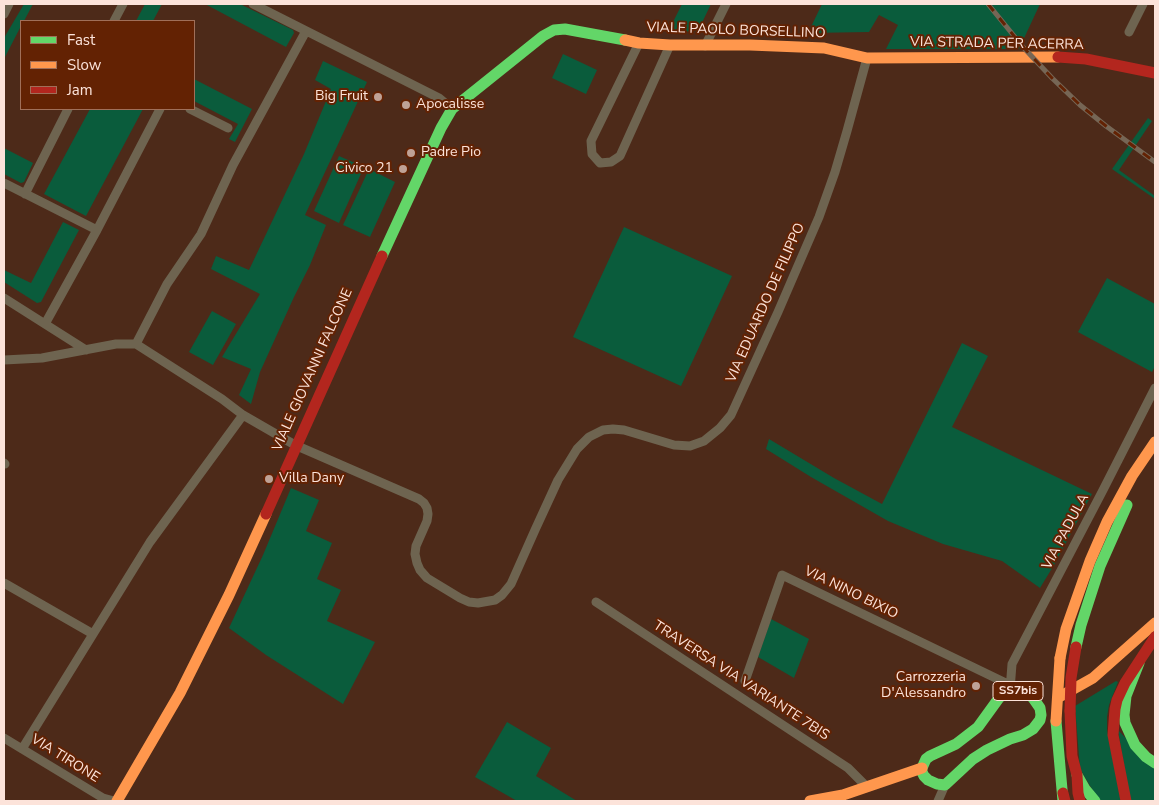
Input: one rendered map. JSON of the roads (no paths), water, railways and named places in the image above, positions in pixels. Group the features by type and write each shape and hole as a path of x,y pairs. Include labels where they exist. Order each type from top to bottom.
{"main road":[{"name":"VIALE PAOLO BORSELLINO","path":"452,109 543,36 558,29 574,30 639,43 670,46 750,45 824,48 866,58"},
{"name":"VIA STRADA PER ACERRA","path":"866,58 1064,57 1086,59 1155,72"},
{"name":"VIALE GIOVANNI FALCONE","path":"115,801 180,693 229,595 384,250 441,128 452,109"},
{"path":"1064,799 1056,720 1060,658 1066,629 1090,561 1107,522 1132,476 1155,442"},
{"path":"1095,801 1085,789 1072,756 1071,678 1076,647 1080,625 1100,566 1138,480 1155,454"},
{"name":"SS7bis","path":"1040,708 1093,678 1155,623"},
{"path":"1126,801 1113,735 1117,700 1128,678 1155,637"},
{"path":"1139,662 1126,696 1124,706 1125,723 1135,745 1146,757 1155,763"},
{"name":"SS7bis","path":"810,801 842,795 922,768 926,759 930,756 956,744 978,727 999,698 1010,688 1028,694 1033,698 1040,708 1041,715 1040,720 1030,732 1010,739 972,759 945,785"},
{"path":"922,768 924,776 928,780 945,785"},
{"path":"1078,775 1080,801"}],"street":[{"path":"4,14 10,4"},
{"path":"115,20 123,4"},
{"path":"253,4 439,98 452,109"},
{"path":"705,46 726,4"},
{"path":"1129,32 1143,4"},
{"path":"136,344 167,284 201,234 233,165 306,31"},
{"path":"639,43 591,141 592,154 600,163 611,162 620,156 670,46"},
{"name":"VIA EDUARDO DE FILIPPO","path":"295,445 419,499 427,508 428,514 427,521 416,546 415,554 420,570 427,578 469,602 478,603 495,600 511,584 558,480 577,449 589,437 603,430 613,429 624,430 674,445 690,446 704,441 720,428 731,415 819,217 835,172 866,58"},
{"path":"24,194 67,110"},
{"path":"45,324 97,230 159,110"},
{"path":"192,110 228,128"},
{"path":"4,183 97,230"},
{"path":"4,298 86,350"},
{"path":"4,360 42,358 116,344 136,344 222,399 243,415 295,445"},
{"name":"VIA PADULA","path":"1010,688 1012,664 1155,388"},
{"path":"22,748 150,542 243,415"},
{"name":"VIA NINO BIXIO","path":"744,681 782,575 1010,688"},
{"path":"4,583 93,634"},
{"name":"TRAVERSA VIA VARIANTE 7BIS","path":"596,602 848,768 867,786"},
{"name":"VIA TIRONE","path":"4,738 102,798 115,801"},
{"path":"938,801 945,785"}],"railway":[{"path":"988,4 1023,47 1080,105 1155,162"}],"place":[{"name":"Big Fruit","path":"378,97"},
{"name":"Apocalisse","path":"406,105"},
{"name":"Padre Pio","path":"411,153"},
{"name":"Civico 21","path":"403,169"},
{"name":"Villa Dany","path":"269,479"},
{"name":"Carrozzeria D'Alessandro","path":"976,686"}]}
